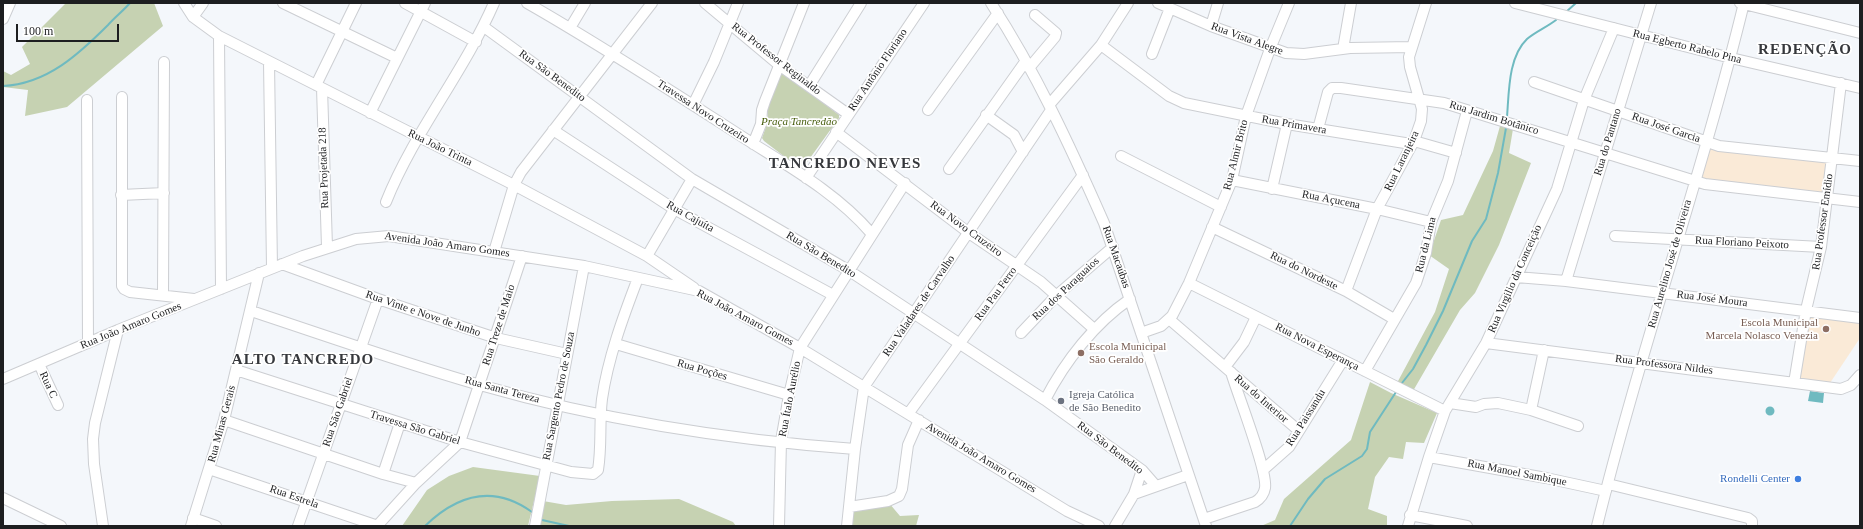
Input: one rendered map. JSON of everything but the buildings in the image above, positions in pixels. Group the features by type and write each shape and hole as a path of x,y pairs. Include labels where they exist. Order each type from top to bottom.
{"street":[{"path":"3,19 10,3"},
{"name":"Rua João Trinta","path":"184,3 193,17 219,36 514,185 647,256 699,291"},
{"path":"193,17 204,3"},
{"path":"283,3 397,58"},
{"path":"319,86 356,3"},
{"path":"405,3 423,7 476,42"},
{"path":"386,202 396,177 476,42 494,3"},
{"name":"Travessa Novo Cruzeiro","path":"527,3 613,54 806,178 855,216 872,233"},
{"path":"570,28 585,3"},
{"path":"494,252 514,185 521,172 652,3"},
{"name":"Rua Professor Reginaldo","path":"705,3 779,65 848,114"},
{"path":"693,105 714,62 738,3"},
{"path":"753,144 761,124 762,110 765,101 804,3"},
{"path":"808,86 860,3"},
{"name":"Rua Antônio Floriano","path":"806,178 924,3"},
{"name":"Rua Macaúbas","path":"991,3 1050,107 1083,175 1113,247 1188,475 1205,522"},
{"name":"Rua Valadares de Carvalho","path":"847,526 855,449 864,387 1023,152 1050,107 1101,45 1128,3"},
{"name":"Rua Vista Alegre","path":"1158,3 1211,26 1270,49 1286,53 1304,54 1343,49 1412,47"},
{"path":"1211,26 1218,3"},
{"name":"Rua Almir Brito","path":"1141,333 1160,326 1169,319 1175,312 1189,284 1232,180 1246,116 1270,49 1289,3"},
{"path":"1343,49 1351,3"},
{"name":"Rua Laranjeira","path":"1346,291 1377,209 1391,185 1421,121 1422,109 1410,67 1409,57 1426,3"},
{"name":"Rua Egberto Rabelo Pina","path":"1515,3 1640,36 1860,88"},
{"name":"Rua do Pantano","path":"1566,281 1604,152 1651,3"},
{"path":"1743,3 1860,33"},
{"name":"Rua Aurelino José de Oliveira","path":"1597,526 1642,362 1731,58 1743,3"},
{"path":"370,113 423,7"},
{"path":"1152,54 1170,8"},
{"path":"928,110 998,13"},
{"path":"949,169 986,115 1027,65 1055,37 1056,33 1035,15"},
{"name":"Rua São Benedito","path":"484,27 692,179 848,270 1045,400 1142,470 1156,486"},
{"name":"Rua Virgilio da Conceição","path":"1408,526 1410,515 1429,457 1448,407 1486,343 1556,189 1584,100 1614,28"},
{"path":"219,36 221,289"},
{"name":"Rua Primavera","path":"1101,45 1177,101 1191,106 1287,124 1412,142 1456,153"},
{"path":"163,295 164,62"},
{"path":"269,62 272,268"},
{"name":"Rua José Garcia","path":"1534,82 1707,142 1734,148 1860,161"},
{"name":"Rua Professor Emídio","path":"1794,383 1806,310 1821,247 1841,83"},
{"name":"Rua Projetada 218","path":"319,86 327,247"},
{"name":"Rua Jardim Botânico","path":"1318,129 1328,92 1332,88 1444,103 1604,152 1694,182 1724,188 1860,202"},
{"path":"122,97 122,286 126,291 196,299"},
{"path":"87,100 88,343"},
{"name":"Rua da Lima","path":"1365,371 1416,283 1422,268 1431,222 1448,182 1467,111"},
{"path":"986,115 1014,135 1023,152"},
{"path":"1272,189 1287,124"},
{"name":"Rua Cajuíta","path":"553,130 674,209 833,295"},
{"name":"Rua Novo Cruzeiro","path":"836,132 905,182 968,233 1017,265 1057,295 1094,329"},
{"path":"1121,156 1221,207"},
{"name":"Rua Pau Ferro","path":"908,414 1083,175"},
{"path":"647,256 692,179"},
{"name":"Rua Açucena","path":"1232,180 1377,209 1431,222"},
{"name":"Rua Ítalo Aurélio","path":"779,526 781,441 789,395 800,348 905,182"},
{"path":"121,195 164,193"},
{"name":"Rua do Nordeste","path":"1212,227 1346,291 1394,319"},
{"name":"Avenida João Amaro Gomes","path":"259,273 327,247 356,239 379,236 522,256"},
{"name":"Rua Floriano Peixoto","path":"1615,236 1821,247"},
{"name":"Rua dos Paraguaios","path":"1021,333 1057,295 1113,247"},
{"name":"Rua João Amaro Gomes","path":"522,256 584,266 699,291 800,348 864,387"},
{"name":"Rua Treze de Maio","path":"378,526 416,483 460,442 496,338 522,256"},
{"name":"Rua Vinte e Nove de Junho","path":"282,264 496,338 567,354"},
{"name":"Rua Sargento Pedro de Souza","path":"535,526 584,266"},
{"name":"Rua João Amaro Gomes","path":"3,379 118,330 259,273"},
{"name":"Rua Minas Gerais","path":"192,522 224,420 259,273"},
{"name":"Rua José Moura","path":"1516,277 1566,281 1860,318"},
{"path":"601,416 607,376 638,278"},
{"name":"Rua Nova Esperança","path":"1189,284 1365,371 1448,407 1476,407 1484,404 1498,403 1531,410 1578,426"},
{"name":"Rua São Gabriel","path":"298,526 378,298"},
{"path":"1045,400 1062,370 1094,329 1105,317 1130,299"},
{"name":"Rua Santa Tereza","path":"251,311 479,385 601,416 685,430 855,449"},
{"name":"Rua do Interior","path":"1228,370 1256,317"},
{"name":"Rua do Interior","path":"1169,319 1298,430"},
{"path":"103,526 94,464 93,439 95,423 118,330"},
{"name":"Rua Professora Nildes","path":"1486,343 1642,362 1841,389 1852,385 1860,375"},
{"name":"Rua Poções","path":"616,344 789,395"},
{"path":"1531,410 1544,350"},
{"name":"Rua Paissandu","path":"1263,470 1285,452 1343,360"},
{"name":"Rua C","path":"39,364 58,405"},
{"name":"Travessa São Gabriel","path":"236,370 340,405 460,442 585,474 596,473 598,470 602,442 601,416"},
{"path":"1205,522 1258,500 1265,489 1263,470 1228,370"},
{"name":"Avenida João Amaro Gomes","path":"864,387 1067,511 1099,526"},
{"path":"224,420 383,474 416,483"},
{"path":"849,508 888,501 899,496 902,489 908,445 919,420"},
{"path":"383,474 400,423"},
{"name":"Rua Manoel Sambique","path":"1429,457 1546,478 1607,487 1751,522"},
{"name":"Rua Estrela","path":"209,469 378,526"},
{"path":"1115,526 1134,494 1142,470"},
{"path":"1134,494 1188,475"},
{"path":"3,499 54,524"},
{"path":"1410,515 1467,526"},
{"path":"192,522 216,526"}],"shaded area":[{"path":"1711,147 1828,160 1825,195 1700,180"},
{"path":"1803,314 1860,321 1860,338 1830,383 1791,378"}],"green space":[{"path":"66,3 154,3 163,26 67,107 25,116 28,90 3,87 3,71 11,75 30,64 22,47"},
{"name":"Praça Tancredão","path":"784,73 839,115 839,118 805,165 798,167 762,138 768,121 767,109 780,76"},
{"path":"1500,126 1513,129 1509,153 1531,163 1499,245 1475,293 1460,310 1413,391 1397,383 1435,312 1449,269 1429,255 1441,220 1463,215 1493,151"},
{"path":"1370,382 1437,413 1424,443 1406,442 1403,459 1389,457 1375,477 1368,509 1387,516 1387,526 1261,526 1275,520 1284,499 1351,440"},
{"path":"473,467 540,476 528,526 402,526 427,490 449,476"},
{"path":"679,499 733,522 736,526 539,526 543,501 566,505 612,501"},
{"path":"889,503 900,516 919,515 916,526 850,526 852,512"}],"water":[{"path":"1810,391 1824,393 1823,403 1808,401"},
{"path":"1768,407 1772,407 1774,411 1772,415 1768,415 1766,413 1766,409"}],"waterway":[{"path":"3,86 34,80 61,66 74,57 130,3"},
{"path":"1566,12 1576,3"},
{"path":"1507,117 1509,87 1516,55 1527,39 1556,20"},
{"path":"1402,383 1413,369 1426,345 1443,311 1472,241 1486,219 1498,173 1506,128"},
{"path":"1290,526 1308,499 1325,479 1362,456 1367,449 1370,432 1396,392"},
{"path":"425,526 437,515 450,507 476,497 489,496 503,498 518,503 532,512"},
{"path":"542,520 569,526"}],"place":[{"name":"Escola Municipal Marcela Nolasco Venezia","path":"1826,329"},
{"name":"Escola Municipal São Geraldo","path":"1081,353"},
{"name":"Igreja Católica de São Benedito","path":"1061,401"},
{"name":"Rondelli Center","path":"1798,479"}],"district":[{"name":"REDENÇÃO","path":"1805,50"},
{"name":"TANCREDO NEVES","path":"845,164"},
{"name":"ALTO TANCREDO","path":"303,360"}]}
